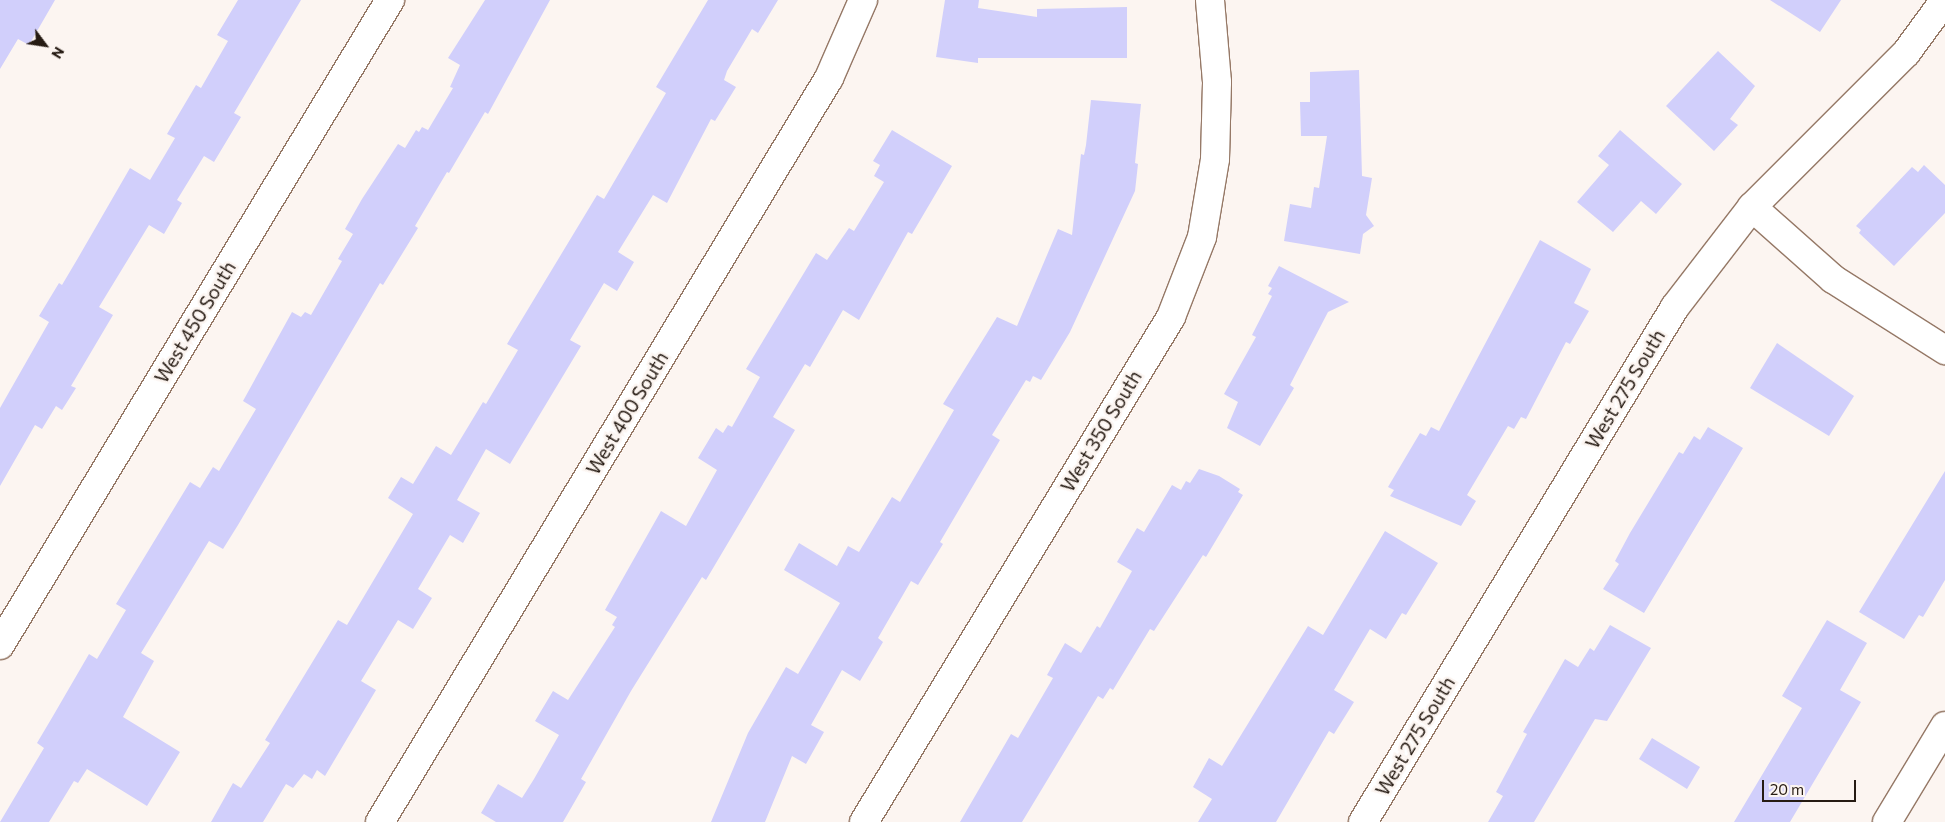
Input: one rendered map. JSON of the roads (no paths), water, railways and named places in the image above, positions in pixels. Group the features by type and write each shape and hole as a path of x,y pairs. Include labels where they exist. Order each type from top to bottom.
{"street":[{"name":"West 450 South","path":"0,645 390,0"},
{"name":"West 400 South","path":"380,822 829,78 863,0"},
{"name":"West 350 South","path":"864,822 1171,317 1202,238 1215,159 1217,82 1210,0"},
{"name":"West 275 South","path":"1363,822 1675,306 1752,207 1906,53 1945,0"},
{"path":"1752,207 1833,279 1945,350"},
{"path":"1887,822 1945,726"}]}
